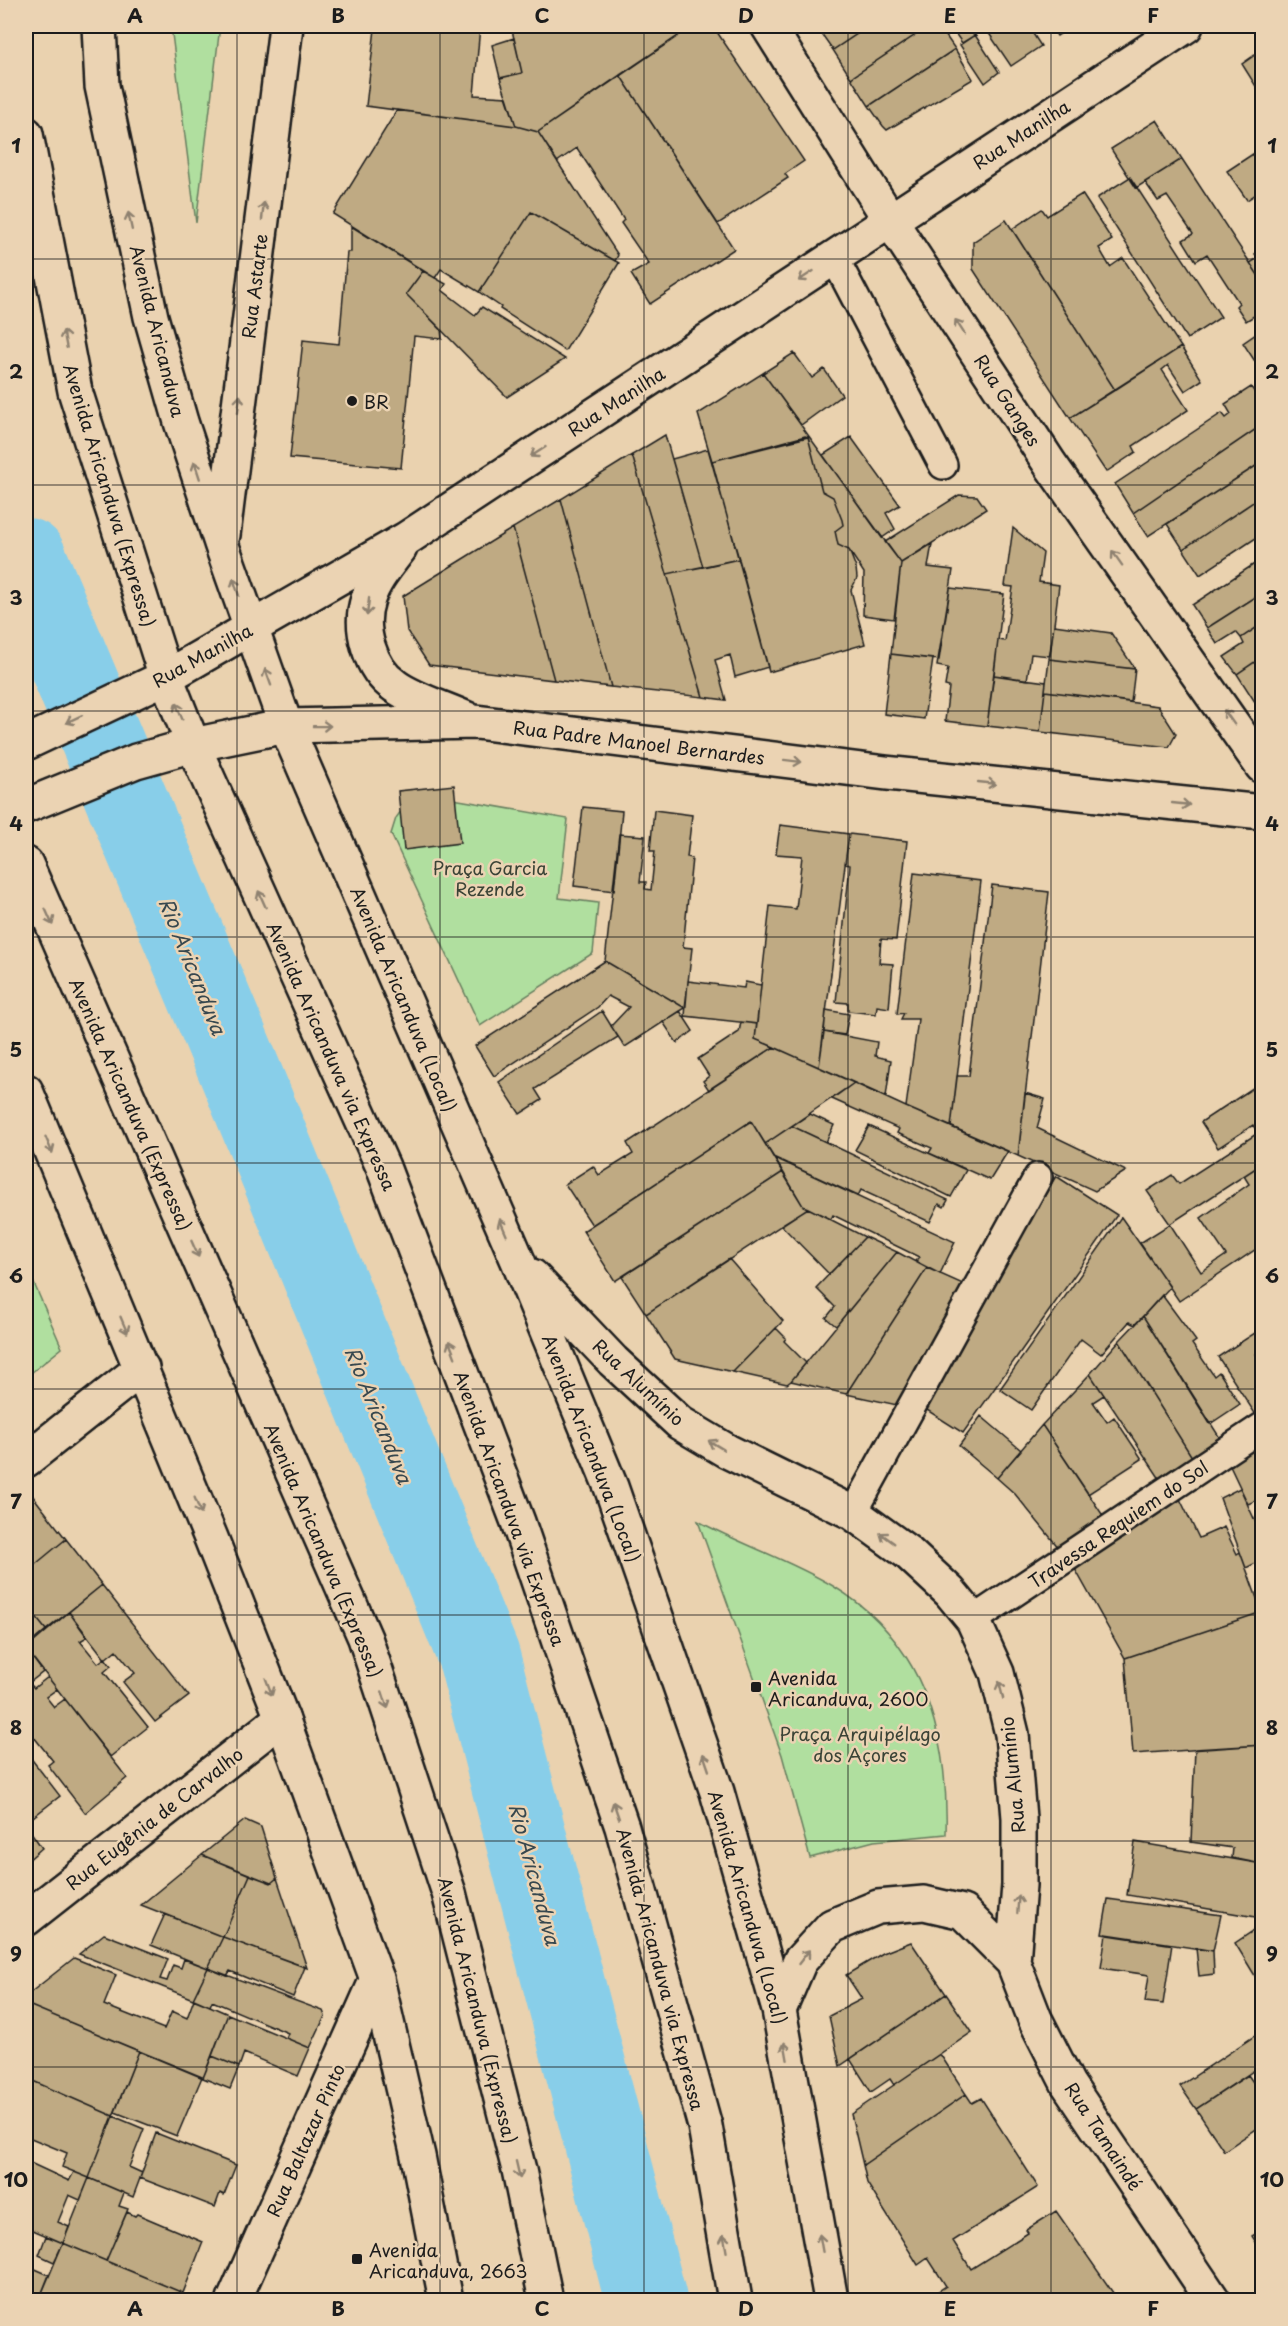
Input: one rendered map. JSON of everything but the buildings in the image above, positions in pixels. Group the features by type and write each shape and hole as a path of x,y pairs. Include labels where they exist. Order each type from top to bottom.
{"main road":[{"name":"Avenida Aricanduva","path":"99,26 102,86 151,317 181,422 251,628"},
{"name":"Rua Astarte","path":"222,546 286,26"},
{"name":"Rua Ganges","path":"768,26 890,220 1050,464 1263,766"},
{"name":"Rua Manilha","path":"29,741 166,677 406,539 1186,26"},
{"name":"Avenida Aricanduva (Expressa)","path":"26,134 75,391 166,677 193,745"},
{"path":"406,539 378,576 367,600 366,631 372,660 395,686 476,722"},
{"name":"Avenida Aricanduva (Local)","path":"251,628 286,726 518,1261 611,1487 717,1792 779,2010 831,2301"},
{"name":"Rua Padre Manoel Bernardes","path":"26,806 136,761 193,745 286,726 476,722 886,773 1263,812"},
{"name":"Avenida Aricanduva via Expressa","path":"193,745 383,1167 518,1522 628,1850 705,2126 735,2301"},
{"name":"Avenida Aricanduva (Expressa)","path":"26,864 365,1638 449,1893 519,2170 546,2301"},
{"path":"26,1091 142,1368 282,1718 377,1979 418,2156 446,2301"},
{"name":"Rua Alumínio","path":"518,1261 613,1361 680,1423 727,1451 853,1513 907,1552 950,1592 973,1620 998,1673 1012,1734 1019,1818 1019,1885 1014,1962"},
{"path":"26,1460 142,1368"},
{"name":"Rua Eugênia de Carvalho","path":"26,1919 282,1718"},
{"path":"779,2010 800,1961 832,1926 878,1908 924,1903 963,1912 1014,1962"},
{"name":"Rua Tamaindé","path":"1014,1962 1035,2019 1068,2084 1212,2301"},
{"name":"Rua Baltazar Pinto","path":"234,2301 377,1979"}],"lane":[{"path":"834,257 943,465"},
{"path":"853,1513 1038,1177"},
{"name":"Travessa Requiem do Sol","path":"973,1620 1263,1427"}],"green space":[{"path":"171,26 220,26 196,223"},
{"name":"Praça Garcia Rezende","path":"453,799 568,819 559,898 598,903 593,953 480,1026 391,834 396,818 406,804"},
{"path":"26,1265 62,1348 26,1377"},
{"name":"Praça Arquipélago dos Açores","path":"698,1521 800,1568 833,1586 864,1608 889,1634 909,1662 924,1693 935,1726 946,1797 946,1834 874,1841 810,1858 782,1755"}],"waterway":[{"name":"Rio Aricanduva","path":"26,559 236,1062 479,1657 646,2300"}],"place":[{"name":"BR","path":"352,401"},
{"name":"Avenida Aricanduva, 2600","path":"756,1687"},
{"name":"Avenida Aricanduva, 2663","path":"357,2259"}]}
